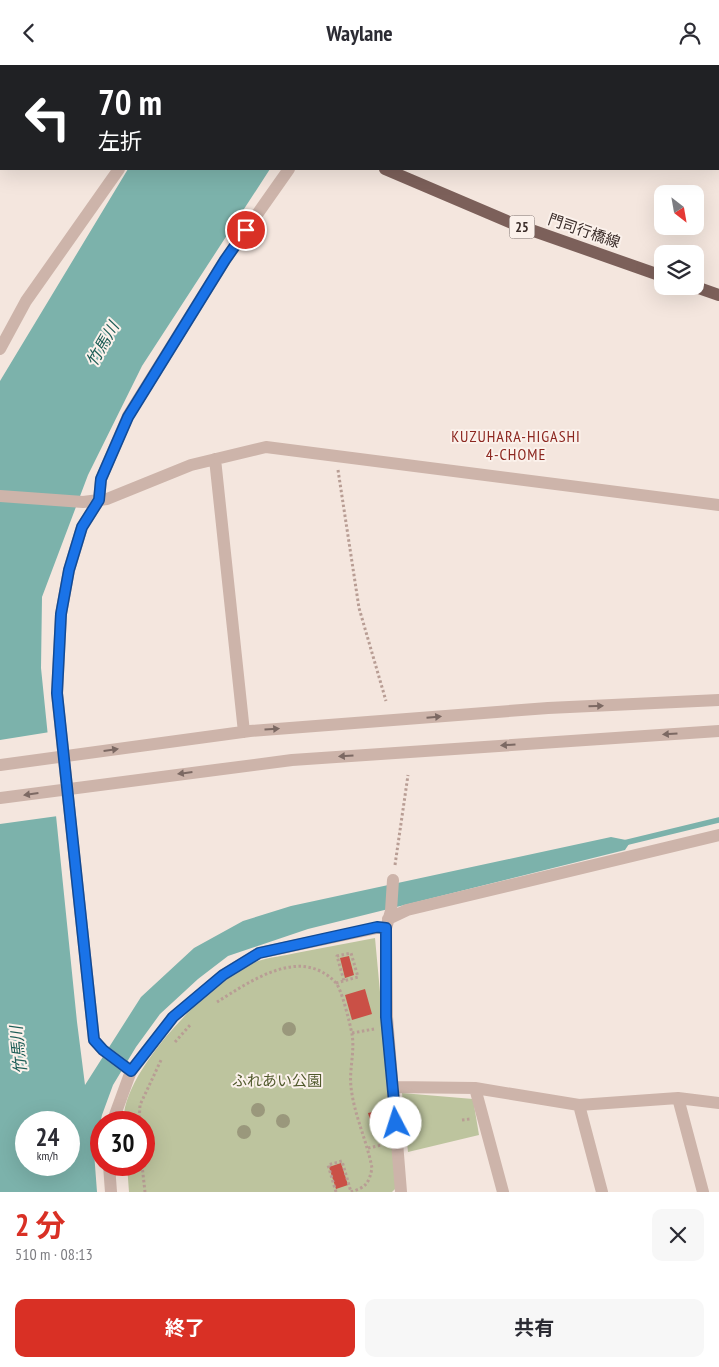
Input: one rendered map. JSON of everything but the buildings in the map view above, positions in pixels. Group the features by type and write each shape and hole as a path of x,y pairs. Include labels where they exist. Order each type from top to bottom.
{"main road":[{"name":"門司行橋線","path":"387,170 514,224 654,273"},
{"path":"704,290 719,295"}],"street":[{"path":"0,349 26,301 118,170"},
{"path":"131,1071 103,1050 94,1040 60,757 57,693 61,614 69,570 82,527 99,500 101,479 128,417 225,260 288,170"},
{"path":"0,496 83,502 107,499 191,465 266,447 719,505"},
{"path":"216,459 244,732"},
{"path":"0,765 244,732 548,708 719,700"},
{"path":"0,798 292,760 719,731"},
{"path":"116,1111 131,1071 173,1017 223,975 259,953 377,927 407,910 719,835"},
{"path":"392,880 388,920 387,1027 402,1192"},
{"path":"393,1087 475,1088 579,1105 678,1099 719,1103"},
{"path":"475,1088 503,1192"},
{"path":"678,1099 703,1192"},
{"path":"579,1105 602,1192"},
{"path":"110,1176 111,1192"}],"path":[{"path":"336,455 359,608 386,701"},
{"path":"392,880 408,775"},
{"path":"336,983 344,981 358,977 351,953 337,956 344,981"},
{"path":"210,1008 253,979 278,969 303,965 318,969 336,983 352,1033 351,1087 372,1169 369,1181 363,1190 350,1192 342,1161 328,1165 336,1192"},
{"path":"170,1048 192,1023"},
{"path":"352,1033 387,1027"},
{"path":"140,1111 140,1105 151,1079 164,1055"},
{"path":"143,1176 145,1192"}],"green space":[{"name":"ふれあい公園","path":"375,938 398,1186 392,1192 129,1192 128,1176 155,1176 155,1111 126,1111 127,1102 137,1079 153,1054 195,1006 239,970 258,961"},
{"path":"402,1093 473,1099 479,1135 408,1152"}],"water":[{"name":"竹馬川","path":"127,170 269,170 142,366 88,475 42,597 41,668 85,1085 141,997 194,948 243,921 291,906 611,837 631,841 625,850 308,929 228,956 198,979 160,1014 136,1047 113,1085 103,1111 90,1111 90,1176 96,1176 97,1192 0,1192 0,381"}],"pier":[{"path":"50,732 58,816 0,824 0,740"}],"waterway":[{"path":"624,843 719,820"}],"district":[{"name":"KUZUHARA-HIGASHI 4-CHOME","path":"516,445"}],"route":[{"path":"246,230 225,260 128,417 101,479 99,500 82,527 69,570 61,614 57,693 94,1040 103,1050 131,1071 173,1017 223,975 259,953 377,927 386,928 386,1017 396,1123"}]}
